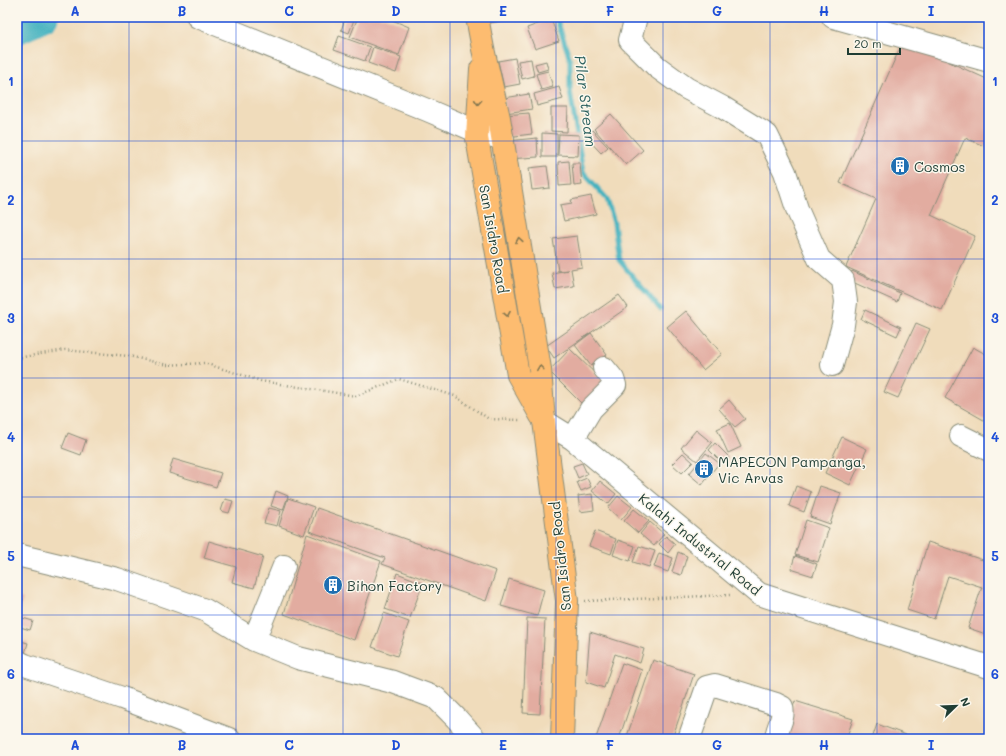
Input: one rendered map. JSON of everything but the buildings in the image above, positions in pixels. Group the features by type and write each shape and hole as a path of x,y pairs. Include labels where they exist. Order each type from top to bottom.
{"main road":[{"name":"San Isidro Road","path":"477,17 503,139 540,369 544,421 567,601 562,739"},
{"name":"San Isidro Road","path":"483,50 476,131 518,375 544,421"}],"street":[{"path":"198,17 476,131 503,139"},
{"path":"636,17 630,40 657,67 686,88 722,107 767,135 785,172 797,209 819,259 843,280 846,302 843,325 832,365"},
{"path":"833,17 989,61"},
{"path":"573,439 591,409 615,384 604,368"},
{"name":"Kalahi Industrial Road","path":"544,421 573,439 759,594 989,667"},
{"path":"960,436 989,450"},
{"path":"17,555 117,579 205,610 254,640 298,658 393,682 436,698 475,739"},
{"path":"254,640 284,566"},
{"path":"17,661 122,698 230,739"},
{"path":"689,739 707,687 715,685 782,707 783,714 776,734 776,739"}],"path":[{"path":"17,358 65,350 130,356 167,365 204,363 261,381 356,396 399,379 455,396 489,419 544,421"},
{"path":"567,601 759,594"}],"waterway":[{"path":"17,29 43,17"},
{"name":"Pilar Stream","path":"556,17 570,59 570,91 583,172 607,199 614,223 619,260 660,309"}],"place":[{"name":"Cosmos","path":"900,166"},
{"name":"MAPECON Pampanga, Vic Arvas","path":"704,469"},
{"name":"Bihon Factory","path":"333,585"}]}
